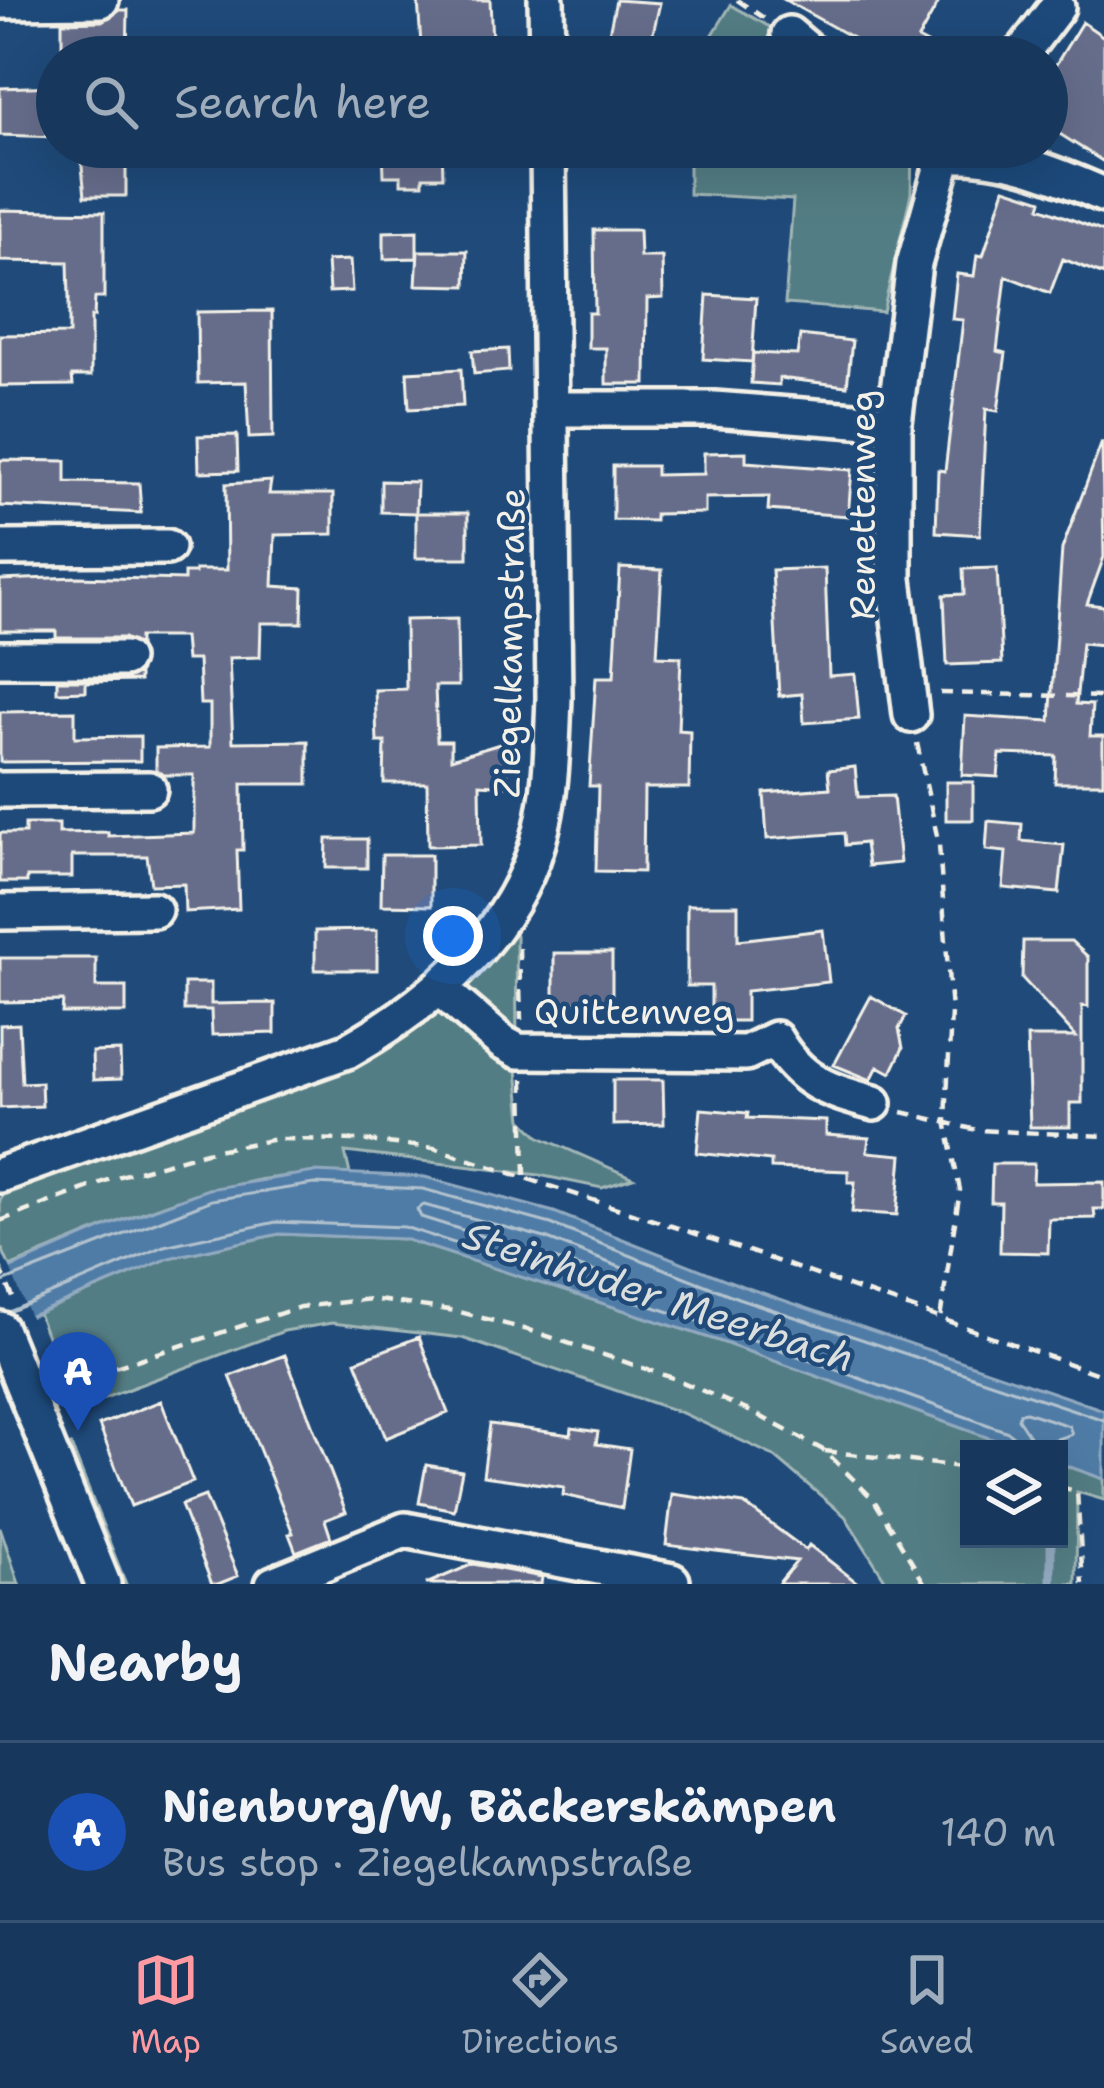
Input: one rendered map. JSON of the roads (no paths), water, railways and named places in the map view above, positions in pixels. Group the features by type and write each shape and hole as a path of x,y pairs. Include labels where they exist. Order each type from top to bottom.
{"street":[{"path":"0,1 101,0"},
{"path":"546,0 547,36"},
{"path":"1035,36 1057,7"},
{"name":"Ziegelkampstraße","path":"0,1174 79,1150 347,1051 394,1025 440,989 491,934 524,874 542,831 554,698 548,168"},
{"name":"Renettenweg","path":"910,715 894,579 894,423 914,264 938,168"},
{"path":"1041,168 1104,195"},
{"path":"551,409 714,409 894,423"},
{"path":"0,548 167,548"},
{"path":"0,659 124,659"},
{"path":"0,790 149,789"},
{"path":"0,912 154,910"},
{"name":"Quittenweg","path":"440,989 518,1051 746,1053 775,1039 794,1070 842,1094 874,1103"},
{"path":"3,1336 103,1584"},
{"path":"272,1584 405,1530 672,1581"}],"water":[{"name":"Steinhuder Meerbach","path":"314,1172 425,1177 554,1212 742,1286 1104,1410 1104,1479 1068,1466 1068,1440 995,1440 719,1341 404,1239 279,1234 169,1258 0,1329 0,1273 208,1189"}],"waterway":[{"path":"1051,1548 1051,1584"}],"place":[{"name":"Nienburg/W, Bäckerskämpen","path":"78,1431"}]}
